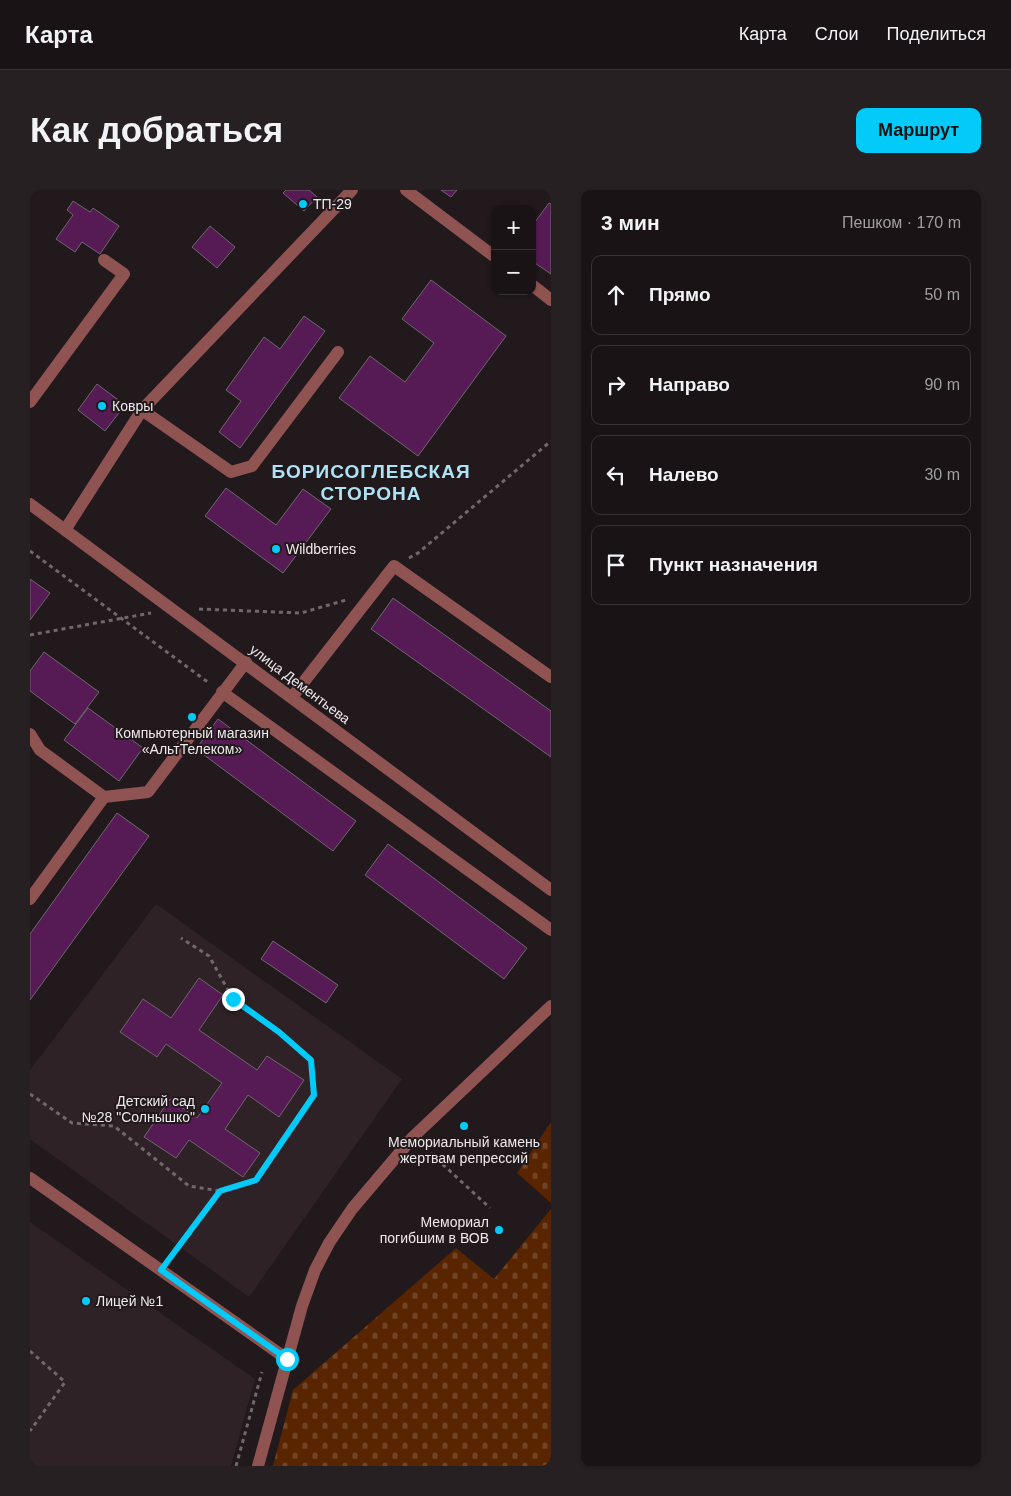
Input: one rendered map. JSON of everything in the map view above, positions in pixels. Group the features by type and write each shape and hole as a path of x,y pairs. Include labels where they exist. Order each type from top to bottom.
{"street":[{"path":"65,530 142,410 352,190"},
{"path":"406,190 491,254"},
{"path":"30,402 124,274 104,260"},
{"path":"536,288 551,300"},
{"path":"142,410 231,472 252,466 338,352"},
{"name":"улица Дементьева","path":"30,504 246,662 551,890"},
{"path":"292,697 394,566 551,677"},
{"path":"30,734 40,750 104,797 148,792 246,662"},
{"path":"222,692 551,930"},
{"path":"30,899 104,797"},
{"path":"258,1466 302,1306 329,1243 352,1209 413,1137 551,1006"},
{"path":"30,1178 287,1359"}],"path":[{"path":"394,566 418,554 551,441"},
{"path":"30,551 222,692"},
{"path":"30,635 122,619 171,608 301,613 350,599"},
{"path":"30,1094 72,1123 114,1126 190,1186 220,1191 256,1180 314,1095 311,1060 279,1032 233,999 209,956 181,938"},
{"path":"413,1137 490,1208"},
{"path":"161,1270 220,1191"},
{"path":"30,1351 65,1382 30,1431"},
{"path":"236,1466 262,1372"}],"shaded area":[{"name":"Детский сад №28 \"Солнышко\"","path":"156,904 402,1079 249,1297 30,1139 30,1070"},
{"name":"Лицей №1","path":"30,1222 255,1379 231,1466 30,1466"}],"green space":[{"path":"551,1122 551,1203 517,1173"},
{"path":"551,1209 551,1466 273,1466 293,1390 456,1248 494,1279"}],"building":[{"name":"ТП-29","path":"286,190 309,190 317,197 304,211 283,193"},
{"path":"441,190 457,190 451,197"},
{"path":"73,201 90,212 93,208 119,226 100,254 82,242 75,252 56,239 73,215 67,210"},
{"path":"549,203 551,204 551,274 536,264 536,221"},
{"path":"210,226 235,247 217,268 192,247"},
{"path":"431,280 506,336 418,456 339,398 370,356 405,382 434,343 402,319"},
{"path":"304,316 325,331 240,448 219,432 241,401 226,390 264,337 280,349"},
{"path":"97,384 125,405 105,431 78,410"},
{"name":"Wildberries","path":"226,488 276,525 303,489 331,509 283,573 205,516"},
{"path":"30,579 50,593 30,620"},
{"path":"393,598 551,711 551,757 371,629"},
{"path":"44,652 99,692 75,724 30,691 30,671"},
{"path":"88,708 143,748 119,781 64,740"},
{"path":"218,719 356,821 333,851 196,749"},
{"path":"117,813 149,836 30,1000 30,934"},
{"path":"388,844 527,948 504,979 365,875"},
{"path":"273,941 338,985 326,1003 261,959"},
{"path":"199,978 223,995 199,1030 257,1070 267,1056 304,1080 279,1117 248,1095 225,1129 260,1153 243,1177 189,1140 176,1158 144,1137 170,1099 197,1118 222,1083 166,1044 157,1057 120,1032 143,999 171,1018"}],"place":[{"name":"ТП-29","path":"303,204"},
{"name":"Ковры","path":"102,406"},
{"name":"Wildberries","path":"276,549"},
{"name":"Компьютерный магазин «АльтТелеком»","path":"192,717"},
{"name":"Детский сад №28 \"Солнышко\"","path":"205,1109"},
{"name":"Мемориальный камень жертвам репрессий","path":"464,1126"},
{"name":"Мемориал погибшим в ВОВ","path":"499,1230"},
{"name":"Лицей №1","path":"86,1301"}],"district":[{"name":"БОРИСОГЛЕБСКАЯ СТОРОНА","path":"371,482"}],"route":[{"path":"233,999 279,1032 311,1060 314,1095 256,1180 220,1191 161,1270 287,1359"}]}
